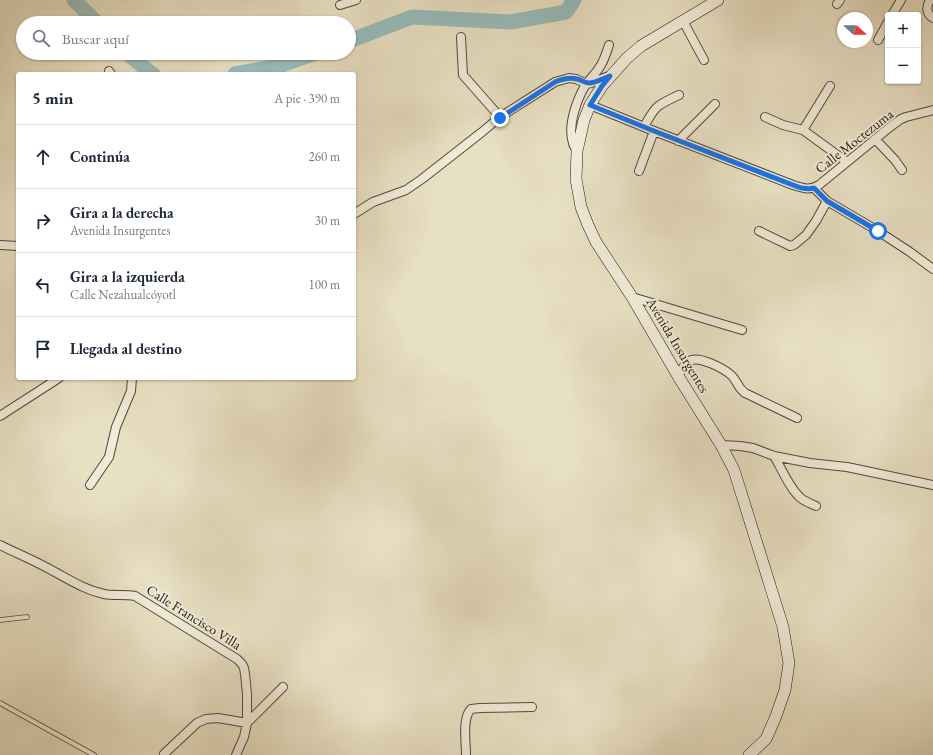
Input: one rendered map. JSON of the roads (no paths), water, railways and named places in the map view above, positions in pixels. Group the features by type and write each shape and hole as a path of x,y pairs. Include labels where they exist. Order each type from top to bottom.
{"main road":[{"name":"Avenida Insurgentes","path":"718,0 641,46 627,58 602,86 590,105 584,120 577,151 576,179 581,207 596,242 632,297 678,376 721,445 734,470 783,627 789,663 785,690 766,739 750,755"}],"street":[{"path":"340,5 356,0"},
{"path":"894,12 901,0"},
{"path":"928,0 927,12 929,16 933,18"},
{"path":"683,21 704,60"},
{"path":"878,40 885,27"},
{"path":"461,37 463,75 500,118"},
{"path":"577,151 573,144 571,134 575,107 587,84 602,64 609,45"},
{"path":"356,213 373,202 406,190 500,118 555,82 569,78 576,79 587,84 610,76"},
{"path":"803,130 830,86"},
{"path":"644,127 653,110 657,106 679,95"},
{"path":"678,141 715,104"},
{"path":"590,105 800,188 814,188 827,201 878,231 933,269"},
{"name":"Calle Moctezuma","path":"814,188 902,119 933,110"},
{"path":"765,117 783,125 803,130 847,162"},
{"path":"639,171 654,131"},
{"path":"875,139 896,160 902,170"},
{"path":"759,231 790,246 794,245 811,229 827,201"},
{"path":"0,245 16,246"},
{"path":"632,297 742,330"},
{"path":"678,376 686,363 690,360 698,359 712,364 733,377 738,387 745,393 797,418"},
{"path":"0,416 56,380"},
{"path":"90,485 108,457 116,427 131,391 132,380"},
{"path":"721,445 753,448 774,456 810,463 847,467 933,485"},
{"path":"774,456 796,493 802,499 816,506"},
{"name":"Calle Francisco Villa","path":"0,545 53,571 77,585 104,594 127,594 135,596 237,659 242,664 245,674 247,723 244,737 236,755"},
{"path":"164,754 197,723 206,719 218,718 247,723 284,687"},
{"path":"466,755 465,723 466,716 471,709 532,707"}],"lane":[{"path":"0,620 27,617"},
{"path":"0,704 94,755"}],"waterway":[{"path":"74,0 90,16"},
{"path":"356,38 412,17 511,22 566,12 574,0"},
{"path":"135,60 150,72"},
{"path":"246,72 279,66 296,60"}]}
